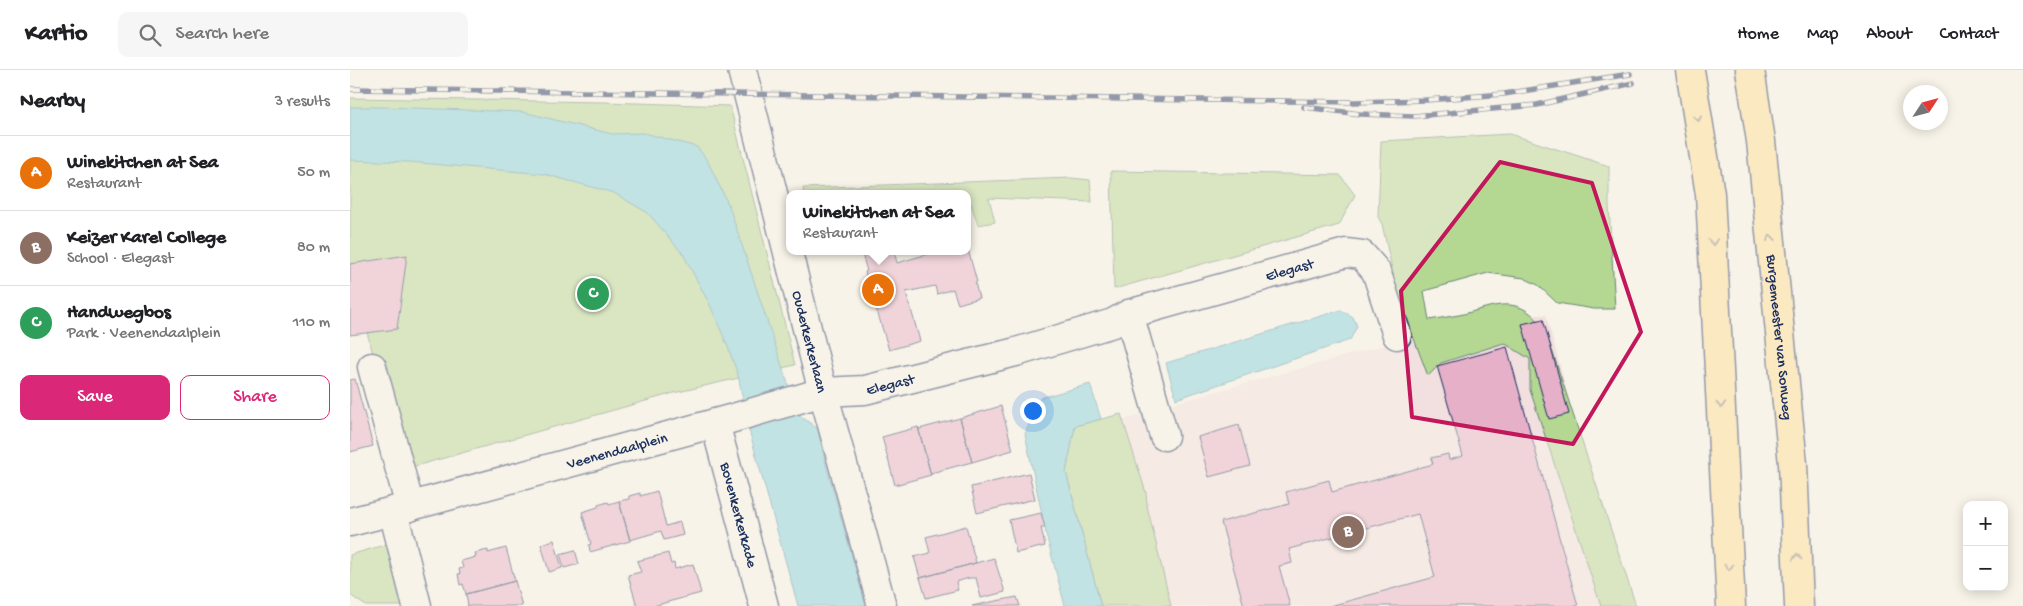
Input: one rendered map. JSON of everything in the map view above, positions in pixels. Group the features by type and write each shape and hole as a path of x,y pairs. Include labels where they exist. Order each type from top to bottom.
{"highway":[{"path":"1690,70 1710,194 1731,606"},
{"name":"Burgemeester van Sonweg","path":"1750,70 1761,141 1792,454 1798,606"}],"street":[{"name":"Ouderkerkerlaan","path":"743,73 786,247"},
{"name":"Elegast","path":"822,392 865,390 1016,352 1113,323 1130,314 1352,252 1362,254 1376,272 1397,335"},
{"name":"Ouderkerkerlaan","path":"788,255 822,392 882,606"},
{"path":"1130,314 1164,436"},
{"path":"372,367 401,509 416,606"},
{"name":"Veenendaalplein","path":"350,522 822,392"},
{"name":"Bovenkerkerkade","path":"722,421 764,606"}],"highlighted area":[{"path":"1500,162 1592,183 1641,332 1573,444 1412,417 1401,291"}],"shaded area":[{"path":"1494,315 1546,315 1625,606 1111,606 1091,432 1168,405"}],"green space":[{"path":"350,98 730,106 795,365 674,393 405,469 355,289 350,290"},
{"path":"1510,134 1609,166 1609,205 1615,309 1594,309 1557,303 1538,285 1524,278 1488,273 1424,291 1429,320 1495,306 1513,305 1530,313 1538,321 1548,338 1636,606 1601,606 1530,390 1530,359 1504,343 1441,363 1428,376 1398,296 1382,224 1378,217 1381,141"},
{"path":"1111,171 1340,175 1355,195 1339,225 1114,289"},
{"path":"1072,178 1090,180 1092,202 989,198 995,222 978,225 971,204 971,190 803,190 803,188"},
{"path":"1121,414 1146,493 1147,506 1171,606 1101,606 1066,472 1075,426"},
{"path":"391,543 407,606 366,606 350,595 350,555"}],"water":[{"path":"350,107 523,112 612,134 644,133 697,147 707,160 729,206 798,414 818,429 825,461 866,606 798,606 749,430 738,375 728,347 710,305 683,254 648,213 614,193 544,174 409,162 350,160"},
{"path":"1341,310 1353,317 1357,326 1350,340 1176,399 1166,363"},
{"path":"1090,384 1101,419 1075,426 1066,472 1101,606 1065,606 1047,538 1025,434 1040,398"}],"building":[{"path":"407,255 397,329 350,335 350,264"},
{"path":"862,255 895,255 897,263 924,255 970,255 979,298 958,304 953,289 937,294 935,286 906,292 920,341 889,350 865,272 867,271"},
{"path":"1543,319 1569,414 1549,419 1522,324"},
{"path":"1507,347 1578,606 1330,606 1435,577 1418,514 1289,549 1292,563 1279,566 1290,606 1244,606 1221,522 1289,504 1286,492 1329,480 1332,492 1433,464 1431,458 1448,454 1449,460 1463,456 1437,366"},
{"path":"355,379 373,446 350,452 350,380"},
{"path":"1001,406 1013,450 972,462 960,418"},
{"path":"960,418 972,462 931,473 931,475 918,427 919,429"},
{"path":"1239,425 1250,466 1209,477 1198,437"},
{"path":"918,427 931,475 895,485 882,437"},
{"path":"1029,473 1035,499 977,513 971,487"},
{"path":"657,491 666,526 680,522 683,535 664,540 661,531 630,540 619,501 629,499 629,496 640,493 640,496"},
{"path":"619,501 630,541 590,552 589,545 591,544 582,512 608,502 609,504"},
{"path":"1041,513 1045,528 1041,528 1045,546 1016,553 1009,520"},
{"path":"966,526 976,563 920,578 914,557 930,553 926,537"},
{"path":"554,540 562,568 549,572 541,544"},
{"path":"506,548 515,581 466,594 463,584 460,585 458,574 460,574 459,569 463,568 461,561 476,557 475,553 488,550 488,553"},
{"path":"575,550 579,564 564,568 560,554"},
{"path":"668,553 671,564 674,563 675,569 693,564 701,593 653,606 637,606 628,575 641,572 637,561"},
{"path":"994,558 1005,592 981,598 976,578 969,578 956,582 958,590 926,598 920,578"},
{"path":"515,581 522,606 467,606 466,594"},
{"path":"1017,597 1020,606 972,606 996,601"}],"railway":[{"path":"350,89 1355,102 1426,100 1504,94 1630,74"},
{"path":"1304,107 1360,114 1414,116 1537,105 1633,83"}],"place":[{"name":"Winekitchen at Sea","path":"878,290"},
{"name":"Handwegbos","path":"593,294"},
{"name":"Keizer Karel College","path":"1348,532"}]}
